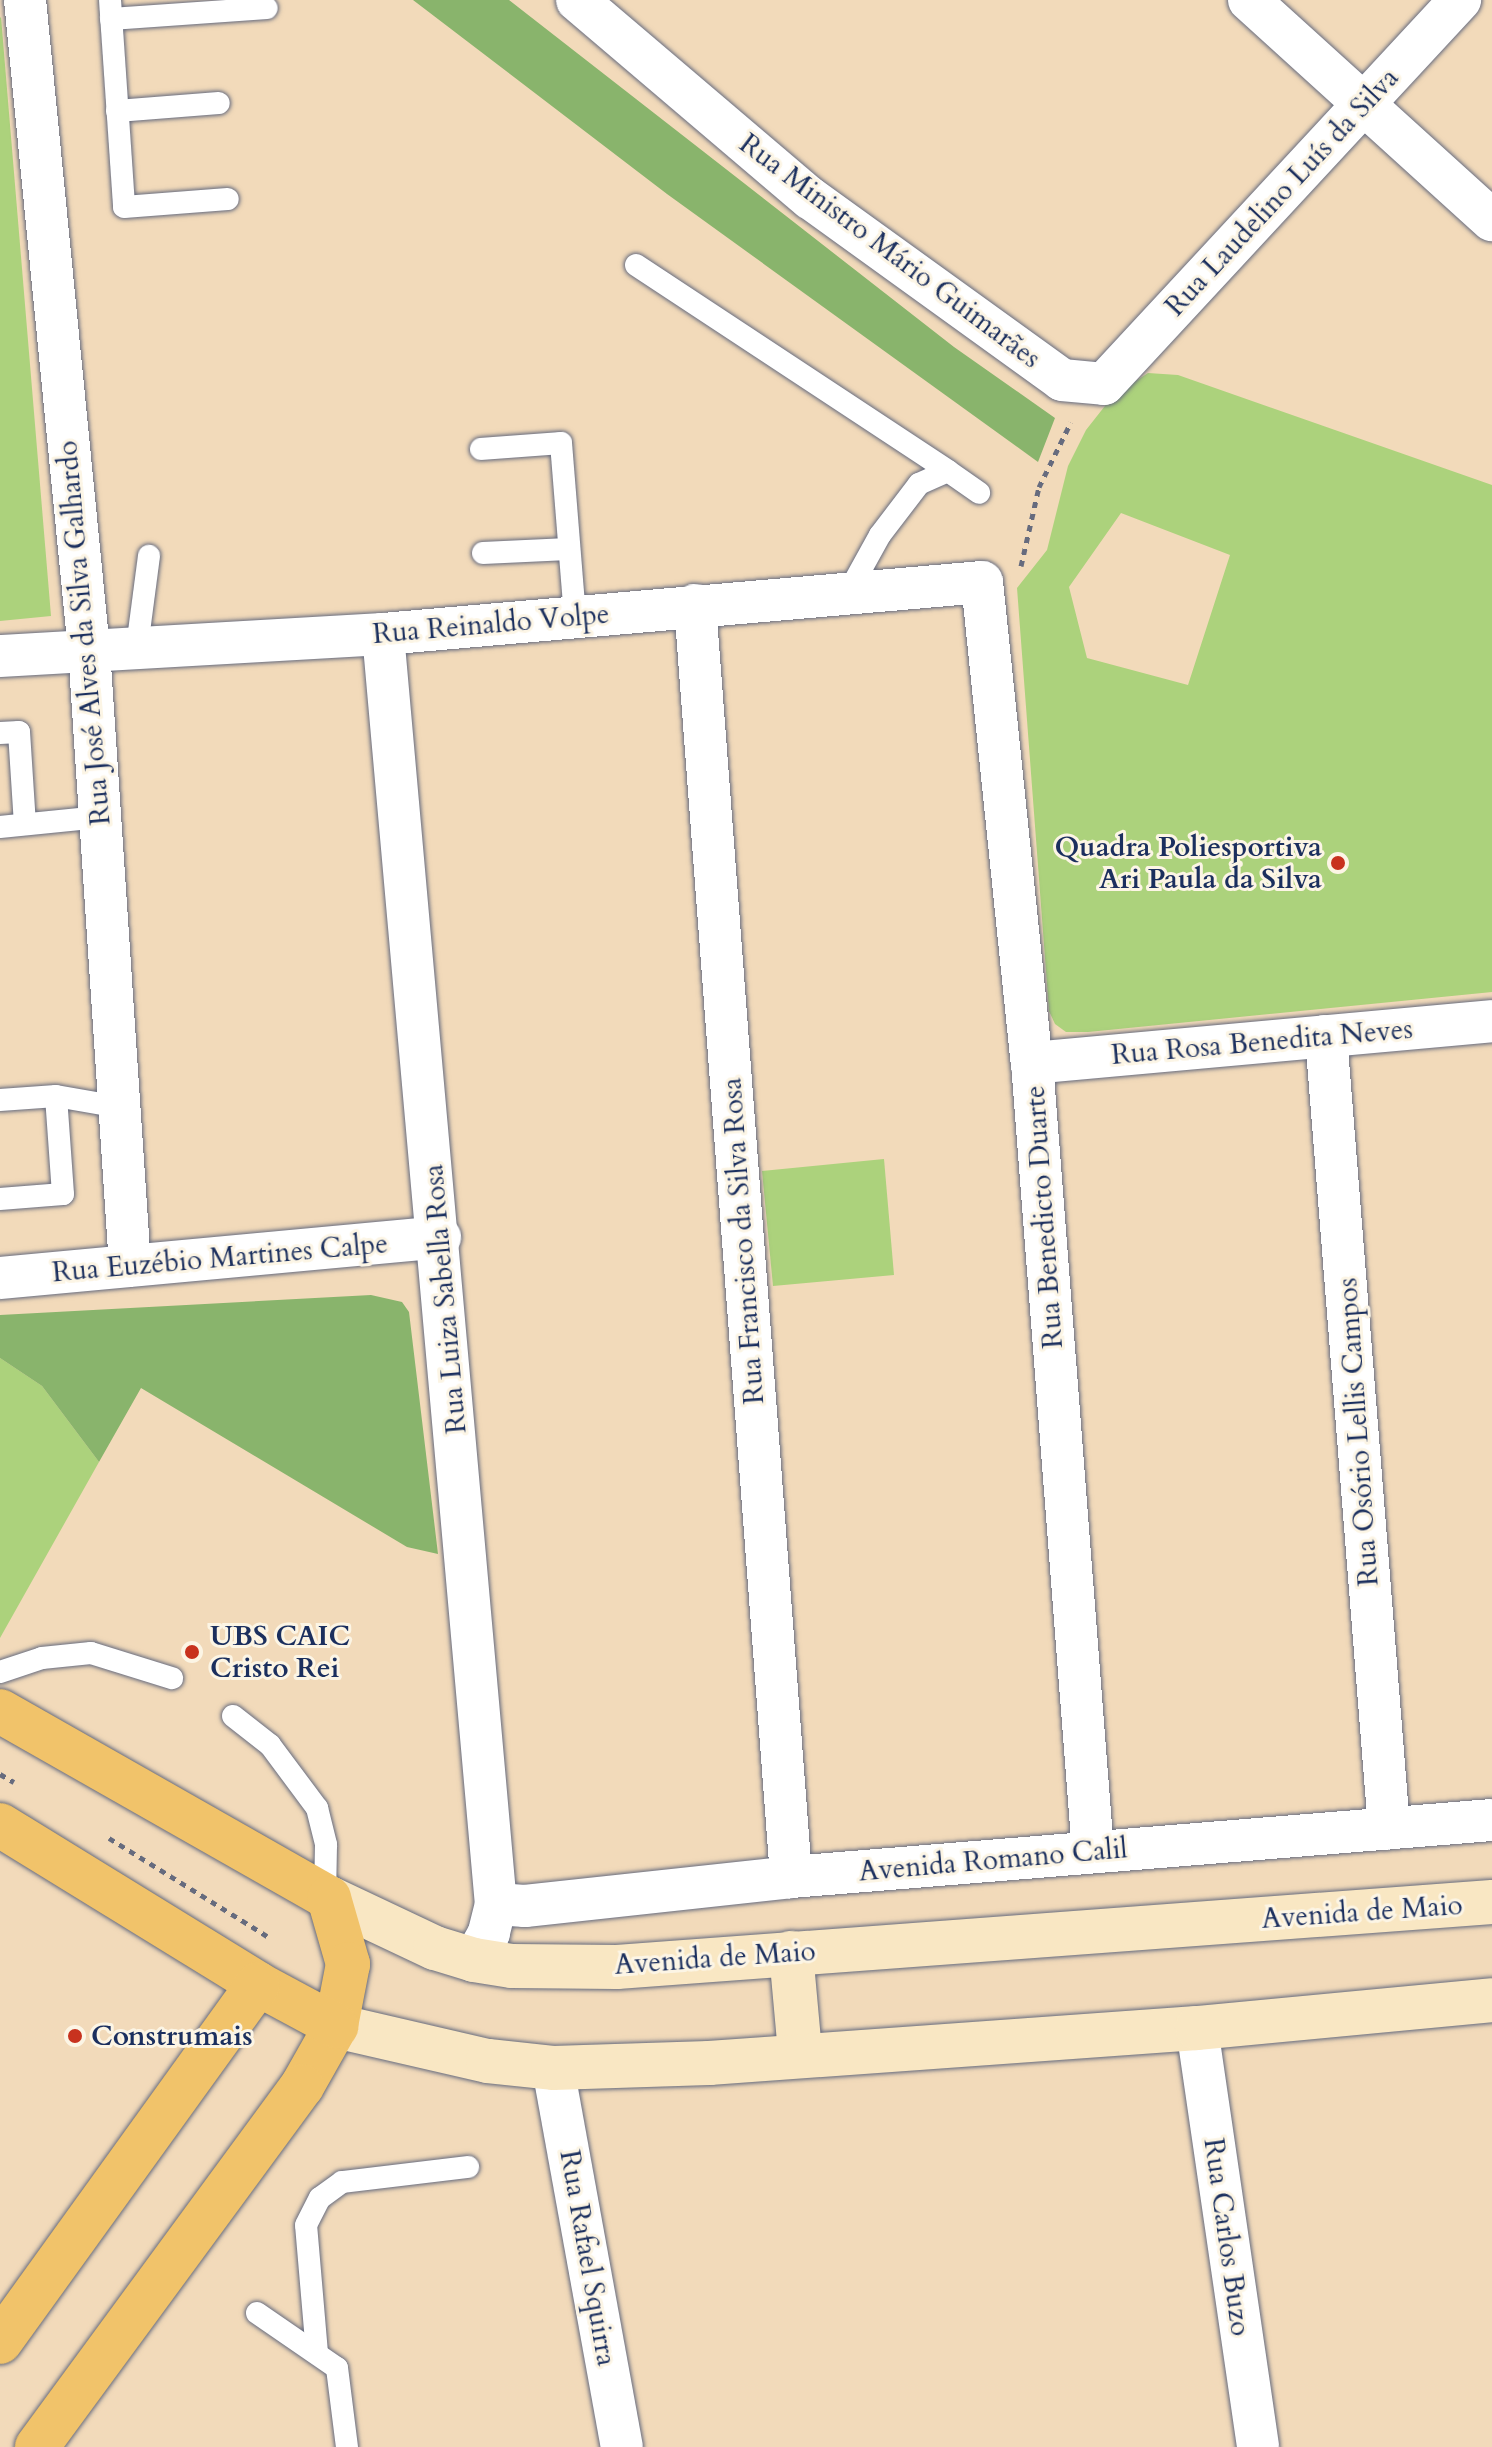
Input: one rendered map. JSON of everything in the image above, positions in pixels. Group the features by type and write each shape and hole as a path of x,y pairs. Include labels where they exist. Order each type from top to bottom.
{"main road":[{"name":"Avenida de Maio","path":"0,1711 327,1898 435,1948 474,1960 512,1966 617,1967 1492,1902"},
{"path":"0,1825 258,1984 336,2026 488,2061 553,2068 709,2063 800,2052 1197,2028 1492,2000"},
{"path":"37,2447 302,2086 336,2026 348,1964 327,1898"},
{"path":"791,1953 800,2052"},
{"path":"0,2342 258,1984"}],"street":[{"name":"Rua José Alves da Silva Galhardo","path":"25,0 89,650 130,1266"},
{"name":"Rua Ministro Mário Guimarães","path":"577,0 810,198 1062,380 1104,384"},
{"path":"1249,0 1492,220"},
{"name":"Rua Laudelino Luís da Silva","path":"1104,384 1460,0"},
{"name":"Rua Reinaldo Volpe","path":"0,656 383,634 848,593 982,589"},
{"name":"Rua Benedicto Duarte","path":"982,589 1032,1063 1093,1852"},
{"name":"Rua Francisco da Silva Rosa","path":"695,605 791,1877"},
{"name":"Rua Luiza Sabella Rosa","path":"383,634 440,1237 496,1904 489,1933 474,1960"},
{"name":"Rua Rosa Benedita Neves","path":"1032,1063 1492,1021"},
{"name":"Rua Osório Lellis Campos","path":"1326,1036 1389,1828"},
{"name":"Rua Euzébio Martines Calpe","path":"0,1278 440,1237"},
{"name":"Avenida Romano Calil","path":"496,1904 525,1906 791,1877 1492,1820"},
{"name":"Rua Carlos Buzo","path":"1197,2028 1258,2447"},
{"name":"Rua Rafael Squirra","path":"553,2068 622,2447"}],"lane":[{"path":"228,199 124,207 111,10 267,8"},
{"path":"117,111 219,103"},
{"path":"636,265 979,493"},
{"path":"481,449 561,443 575,616"},
{"path":"848,593 880,535 919,484 948,471"},
{"path":"483,553 568,549"},
{"path":"137,647 149,556"},
{"path":"0,733 19,732 25,824"},
{"path":"0,827 100,817"},
{"path":"0,1100 56,1096 119,1107"},
{"path":"0,1199 63,1194 56,1096"},
{"path":"0,1672 42,1658 91,1653 172,1678"},
{"path":"233,1716 270,1745 317,1808 326,1845 327,1898"},
{"path":"317,2353 306,2225 320,2198 342,2182 468,2167"},
{"path":"257,2313 337,2368 347,2447"}],"path":[{"path":"982,589 1002,587 1026,557 1039,487 1071,424 1062,380"}],"green space":[{"path":"413,0 509,0 954,347 1055,418 1038,462 667,194"},
{"path":"0,18 51,616 0,621"},
{"path":"1148,373 1178,375 1492,485 1492,992 1088,1032 1066,1032 1055,1024 1049,1011 1017,588 1047,550 1068,466 1086,430 1112,397","holes":["1121,513 1230,555 1188,685 1087,658 1069,587"]},
{"path":"884,1159 894,1275 773,1286 762,1171"},
{"path":"371,1295 402,1302 409,1312 438,1554 407,1547 141,1388 99,1462 42,1386 0,1358 0,1315"},
{"path":"0,1358 42,1386 99,1462 0,1638"}],"place":[{"name":"Quadra Poliesportiva Ari Paula da Silva","path":"1338,863"},
{"name":"UBS CAIC Cristo Rei","path":"192,1652"},
{"name":"Construmais","path":"75,2036"}]}
